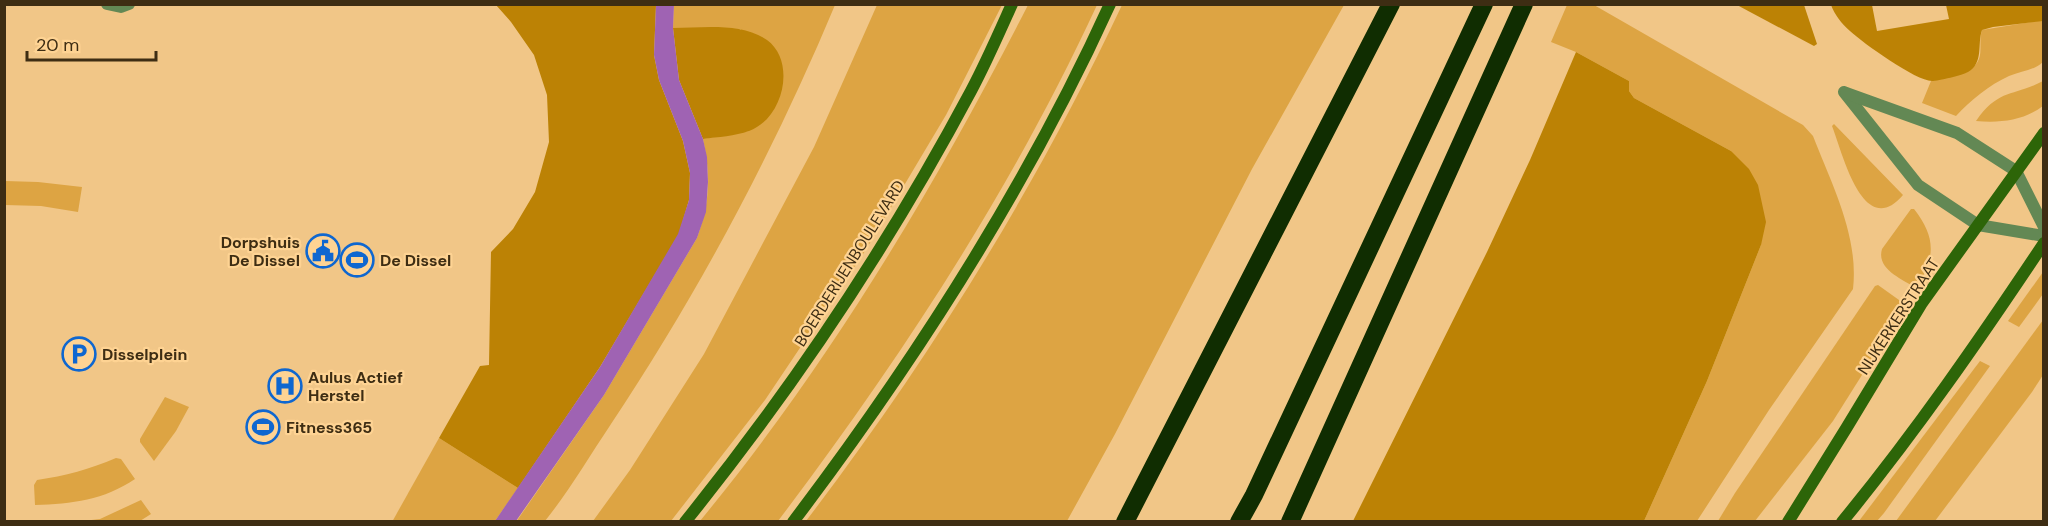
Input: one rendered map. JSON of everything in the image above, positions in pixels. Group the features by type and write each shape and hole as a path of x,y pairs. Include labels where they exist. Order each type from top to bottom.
{"highway":[{"path":"1125,522 1391,4"},
{"path":"1239,522 1254,495 1484,4"},
{"path":"1290,522 1524,4"}],"main road":[{"name":"BOERDERIJENBOULEVARD","path":"685,522 782,397 850,297 914,192 972,89 1012,4"},
{"path":"793,522 844,455 909,360 982,246 1042,140 1110,4"},
{"name":"NIJKERKERSTRAAT","path":"1788,522 1922,303 2043,133"},
{"path":"1842,522 1893,459 1978,341 2043,243"}],"street":[{"path":"107,4 121,7 129,4"},
{"path":"2043,227 2016,171 1957,133 1844,93 1918,185 1978,225 2043,236"}],"shaded area":[{"path":"496,5 656,5 654,55 659,80 683,141 690,173 689,200 679,234 600,367 518,488 439,438 480,366 489,365 491,252 513,229 535,192 549,142 547,95 534,55"},
{"path":"656,5 674,5 673,28 679,80 703,139 707,157 706,212 697,238 604,395 516,521 495,521 600,367 678,234 689,200 690,173 683,141 659,80 654,55"},
{"path":"674,5 835,5 761,167 675,323 571,486 545,521 516,522 604,395 697,238 705,213 708,189 703,139 749,131 741,29 673,28"},
{"path":"877,5 1002,5 946,115 865,251 765,400 671,521 593,521 630,470 704,354 814,147"},
{"path":"1028,5 1097,5 1028,141 951,272 867,398 778,521 700,521 793,399 878,272 956,140"},
{"path":"1122,5 1344,5 1252,169 1115,434 1067,521 806,521 895,398 978,271 1054,140"},
{"path":"1567,5 1594,5 1803,125 1813,136 1836,192 1848,230 1854,269 1853,289 1769,410 1697,521 1644,521 1707,381 1761,245 1731,151 1634,98 1629,91 1629,81 1576,52 1551,42"},
{"path":"1737,5 1804,5 1817,44 1814,46"},
{"path":"1831,5 1872,5 1877,31 1949,19 1946,5 2043,5 2043,21 1982,30 1978,58 1973,68 1961,75 1932,81 1914,75 1866,44 1844,25 1836,16"},
{"path":"2043,21 2043,62 2039,65 1994,84 1956,116 1922,103 1931,81 1958,75 1976,65 1980,56 1982,30"},
{"path":"673,28 733,28 757,34 767,40 776,50 782,62 783,75 778,103 761,125 744,133 703,139 679,80"},
{"path":"1576,52 1629,81 1629,91 1634,98 1731,151 1749,169 1758,185 1766,222 1761,245 1707,381 1644,521 1353,521 1487,252 1530,160"},
{"path":"2043,81 2043,106 2035,111 2011,120 1976,121 1984,110 1999,98"},
{"path":"1834,124 1903,195 1889,207 1876,208 1856,188 1832,126"},
{"path":"5,181 82,187 78,212 41,206 5,205"},
{"path":"1911,209 1914,209 1921,219 1930,238 1931,248 1927,267 1916,288 1891,273 1881,256 1882,249"},
{"path":"2043,272 2043,294 2019,327 2008,321"},
{"path":"1878,285 1906,305 1833,421 1755,521 1718,521 1875,286"},
{"path":"2043,320 2043,375 2032,392 1935,521 1896,521"},
{"path":"1980,361 1990,366 1884,513 1877,521 1859,521"},
{"path":"165,397 189,407 176,431 154,461 140,439"},
{"path":"439,438 518,488 495,521 392,522"},
{"path":"116,458 121,459 135,479 112,492 99,496 35,505 34,485 37,480 77,472"},
{"path":"141,500 151,514 140,521 83,521 100,519"}],"place":[{"name":"Dorpshuis De Dissel","path":"323,251"},
{"name":"De Dissel","path":"357,260"},
{"name":"Disselplein","path":"79,354"},
{"name":"Aulus Actief Herstel","path":"285,386"},
{"name":"Fitness365","path":"263,427"}]}
